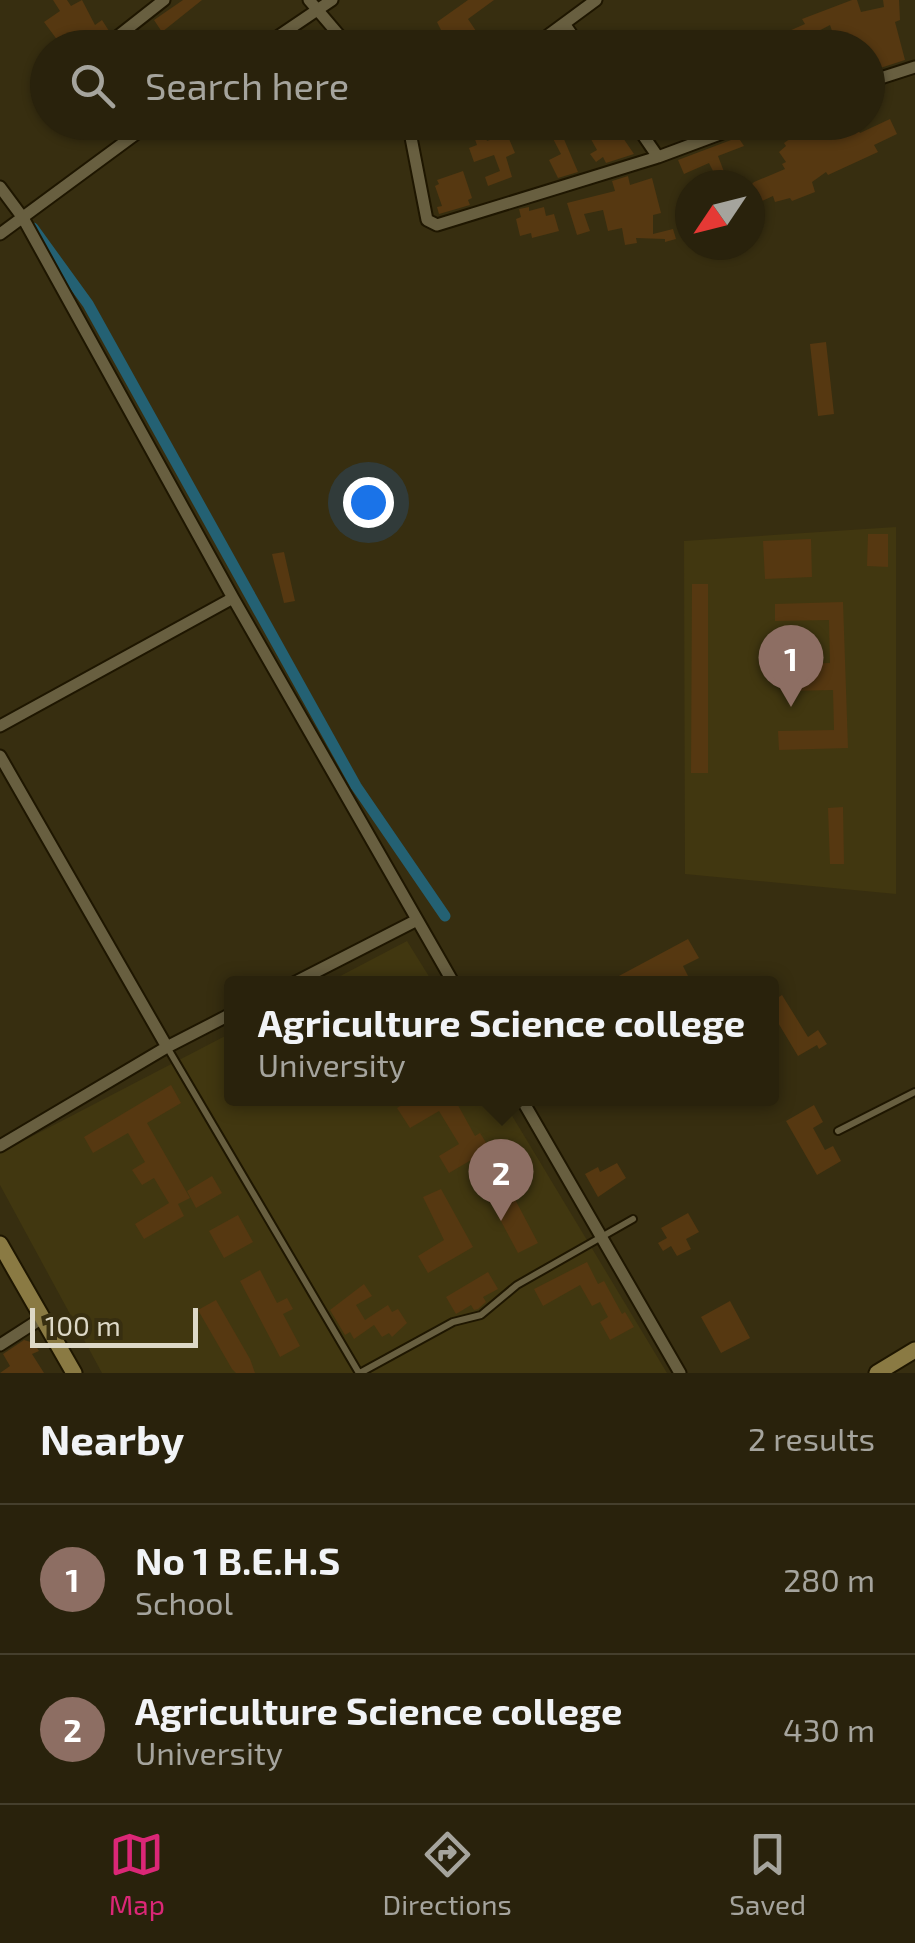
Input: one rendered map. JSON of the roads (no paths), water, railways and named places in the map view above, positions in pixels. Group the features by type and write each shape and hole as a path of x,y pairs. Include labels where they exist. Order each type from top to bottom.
{"street":[{"path":"122,30 147,5 164,0"},
{"path":"283,30 313,5 332,0"},
{"path":"558,30 596,0"},
{"path":"313,5 335,30"},
{"path":"565,25 568,30"},
{"path":"885,77 915,67"},
{"path":"0,234 128,140"},
{"path":"414,140 427,220 433,225 445,225 705,140"},
{"path":"646,140 658,158"},
{"path":"0,187 24,218 233,598 449,976"},
{"path":"0,726 233,598"},
{"path":"0,756 168,1047"},
{"path":"308,976 417,920"},
{"path":"0,1146 224,1018"},
{"path":"525,1106 680,1373"},
{"path":"0,1244 74,1373"},
{"path":"0,1344 42,1318"},
{"path":"878,1373 915,1350"}],"lane":[{"path":"168,1047 360,1373 453,1322 481,1315 517,1285 633,1219"},
{"path":"838,1130 915,1092"}],"waterway":[{"path":"33,228 88,304 356,786 445,916"}],"place":[{"name":"No 1 B.E.H.S","path":"791,707"},
{"name":"Agriculture Science college","path":"501,1221"}]}
